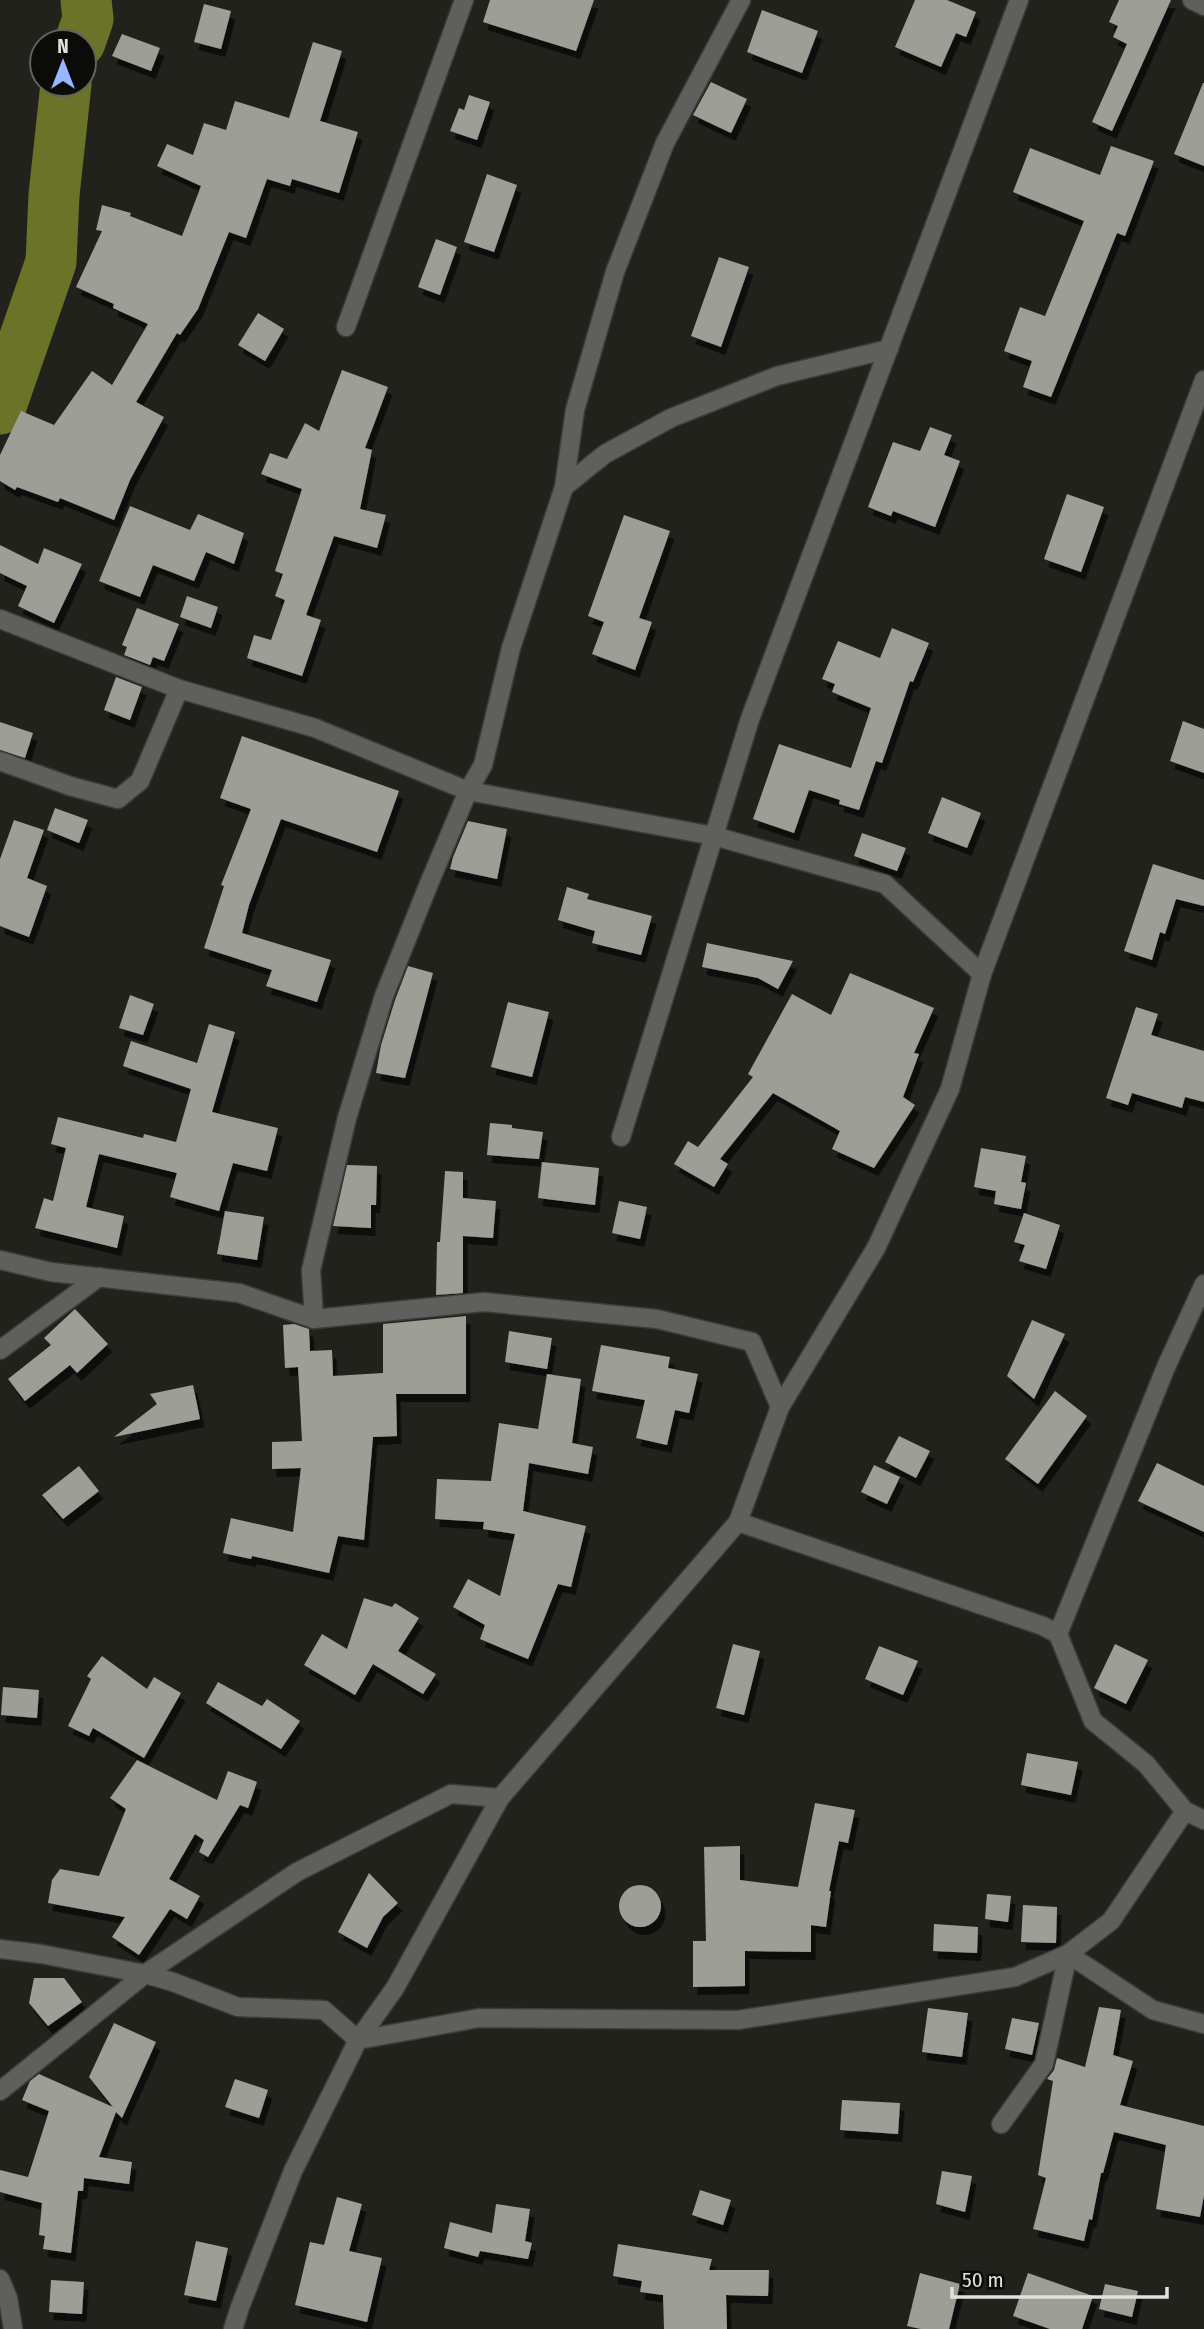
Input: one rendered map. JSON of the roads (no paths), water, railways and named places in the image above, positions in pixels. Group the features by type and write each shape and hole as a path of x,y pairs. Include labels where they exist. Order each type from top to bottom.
{"street":[{"path":"345,327 464,0"},
{"path":"314,1319 311,1270 347,1118 384,996 468,791 483,765 512,648 564,487 575,410 615,272 665,143 741,0"},
{"path":"621,1137 750,719 1019,0"},
{"path":"1192,0 1204,6"},
{"path":"564,487 605,454 671,418 777,376 889,349"},
{"path":"233,2329 293,2171 358,2040 396,1988 500,1798 738,1522 780,1407 876,1248 950,1089 982,974 1204,380"},
{"path":"0,619 179,690 315,729 468,791 714,836 886,884 982,974"},
{"path":"0,761 69,786 118,799 140,781 179,690"},
{"path":"0,1260 51,1272 239,1293 314,1319 484,1302 657,1319 752,1342 780,1407"},
{"path":"0,1350 99,1277"},
{"path":"1058,1634 1167,1367 1204,1284"},
{"path":"738,1522 1043,1626 1058,1634 1093,1721 1146,1763 1185,1811 1204,1820"},
{"path":"0,2091 145,1974 298,1872 451,1794 500,1798"},
{"path":"358,2040 479,2018 738,2020 1015,1977 1068,1954 1111,1921 1185,1811"},
{"path":"0,1949 145,1974 238,2007 324,2010 358,2040"},
{"path":"1068,1954 1153,2010 1204,2024"},
{"path":"1002,2124 1044,2064 1068,1954"},
{"path":"0,2279 8,2298 13,2329"}],"waterway":[{"path":"85,28 88,19 86,0"},
{"path":"0,409 51,262 54,195 64,98"}]}
